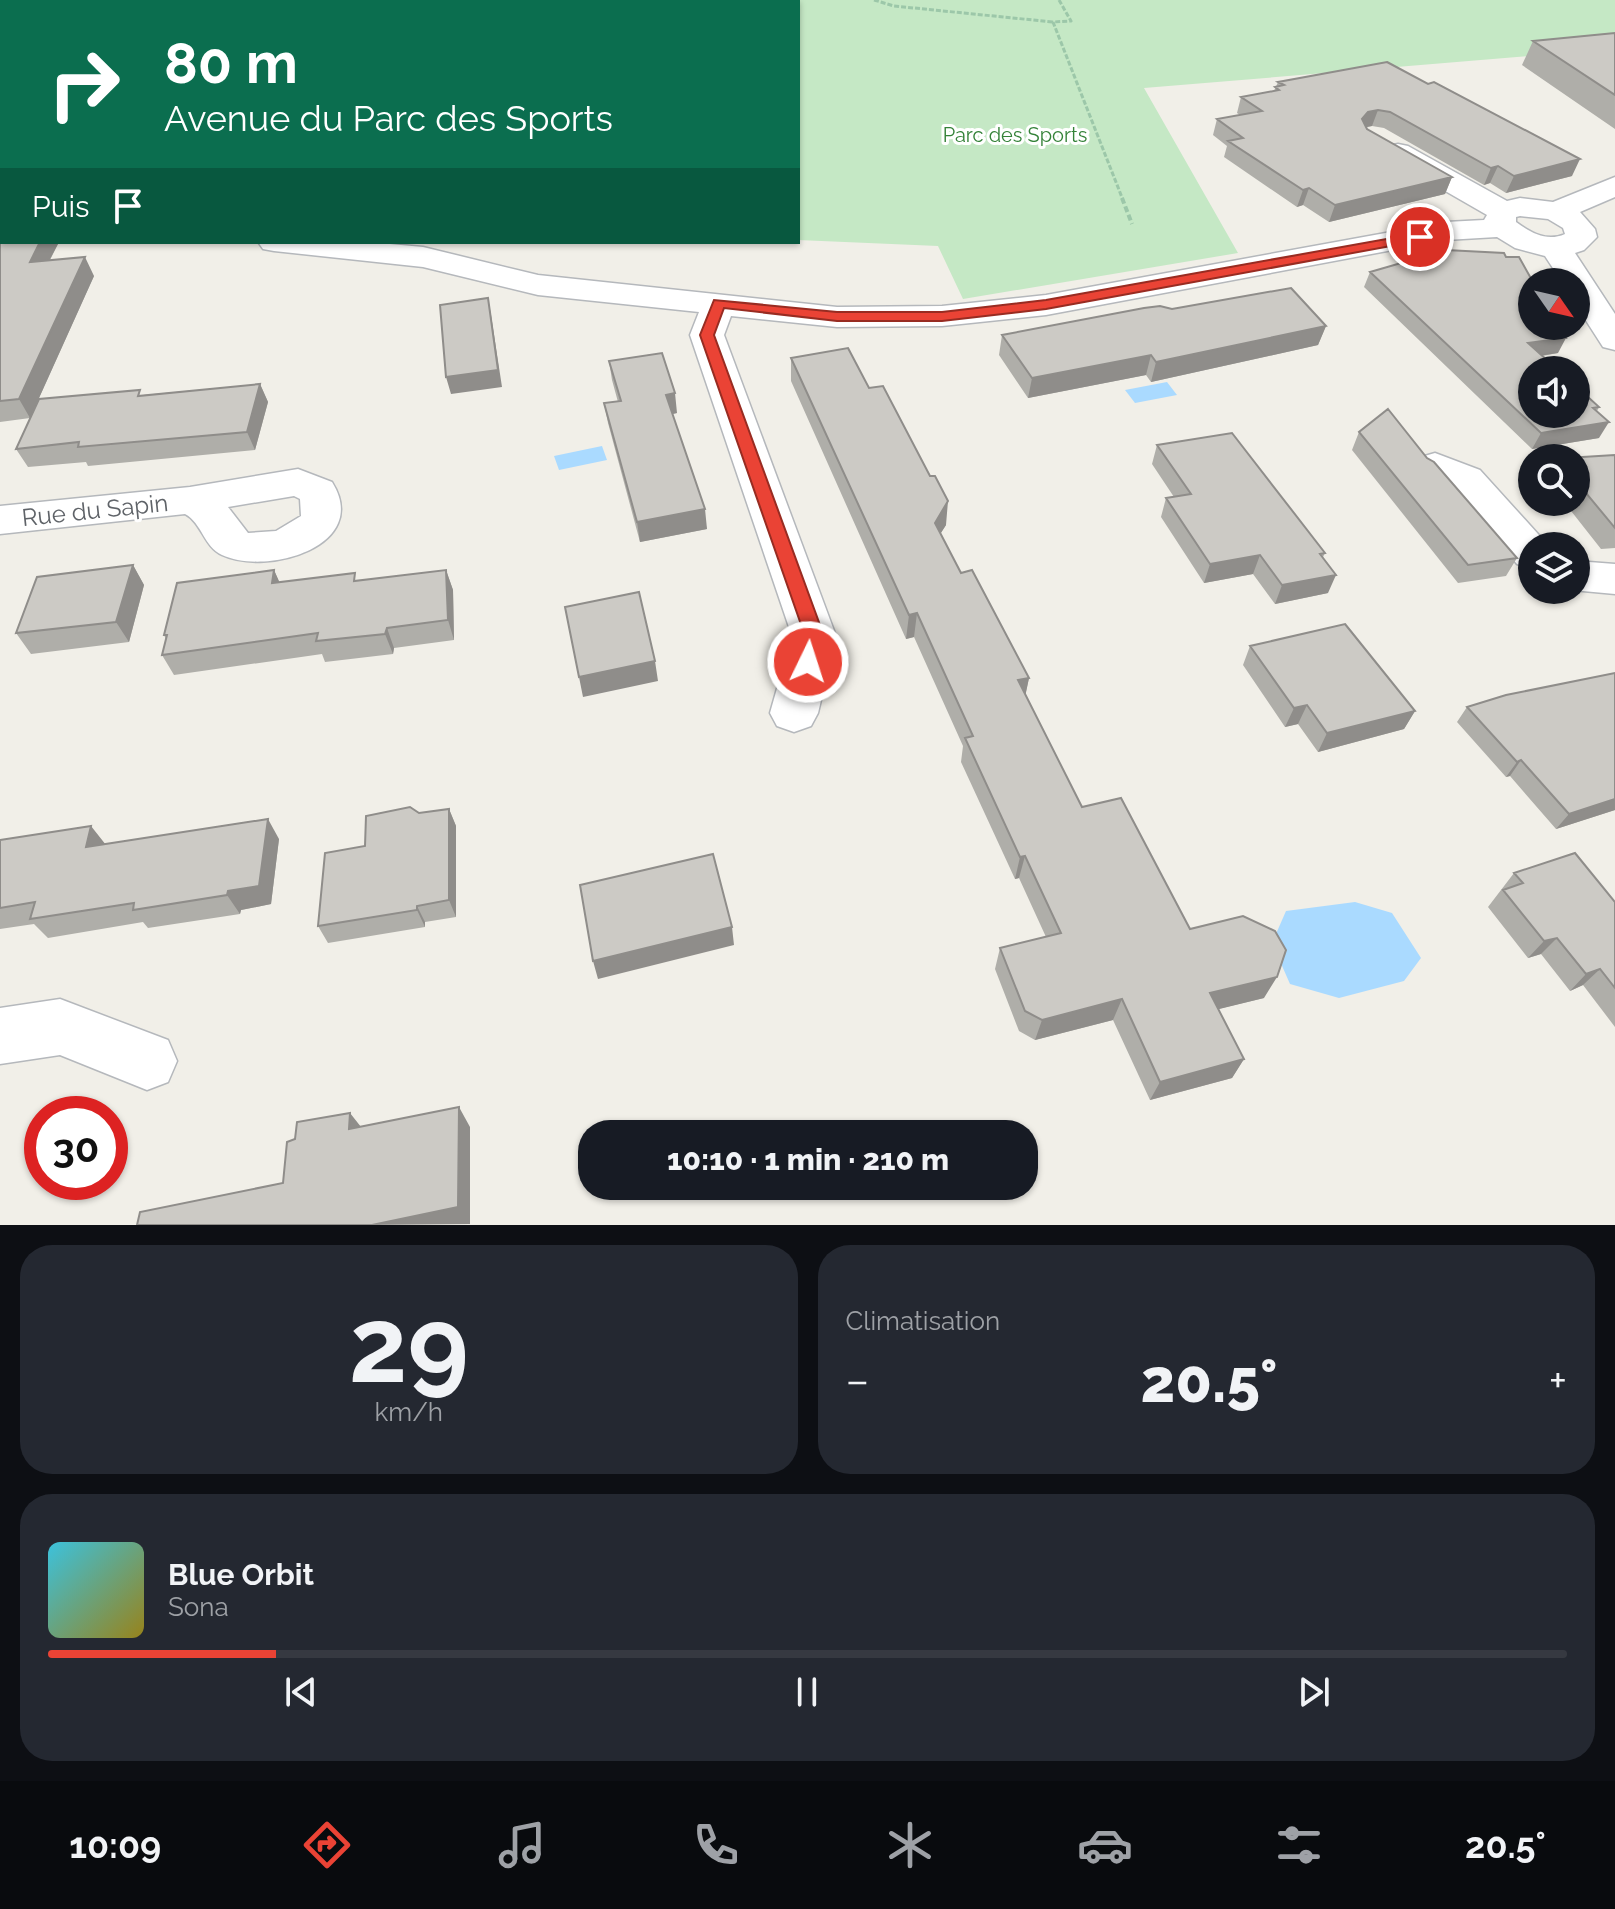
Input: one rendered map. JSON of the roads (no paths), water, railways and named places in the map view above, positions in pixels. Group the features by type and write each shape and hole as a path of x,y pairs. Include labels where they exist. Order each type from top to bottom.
{"street":[{"path":"294,244 423,257 538,285 837,317 942,316 1046,305 1446,231 1503,219 1520,207 1555,212 1576,224 1581,237 1577,242 1555,246 1519,238 1503,219 1477,199 1373,137"},
{"path":"1555,212 1615,186"},
{"path":"1585,197 1615,207"},
{"path":"1555,246 1615,340"},
{"path":"719,303 707,335 814,636 794,713"},
{"path":"1435,466 1466,479 1518,538"},
{"name":"Rue du Sapin","path":"0,520 190,500"},
{"path":"1590,577 1615,579"},
{"path":"0,1036 60,1027 147,1061"}],"water":[{"path":"1167,382 1177,395 1135,403 1125,390"},
{"path":"602,446 607,460 559,470 554,456"},
{"path":"1355,902 1392,913 1421,958 1404,981 1339,998 1290,984 1272,943 1286,911"}],"park label":[{"name":"Parc des Sports","path":"1015,135"}]}
